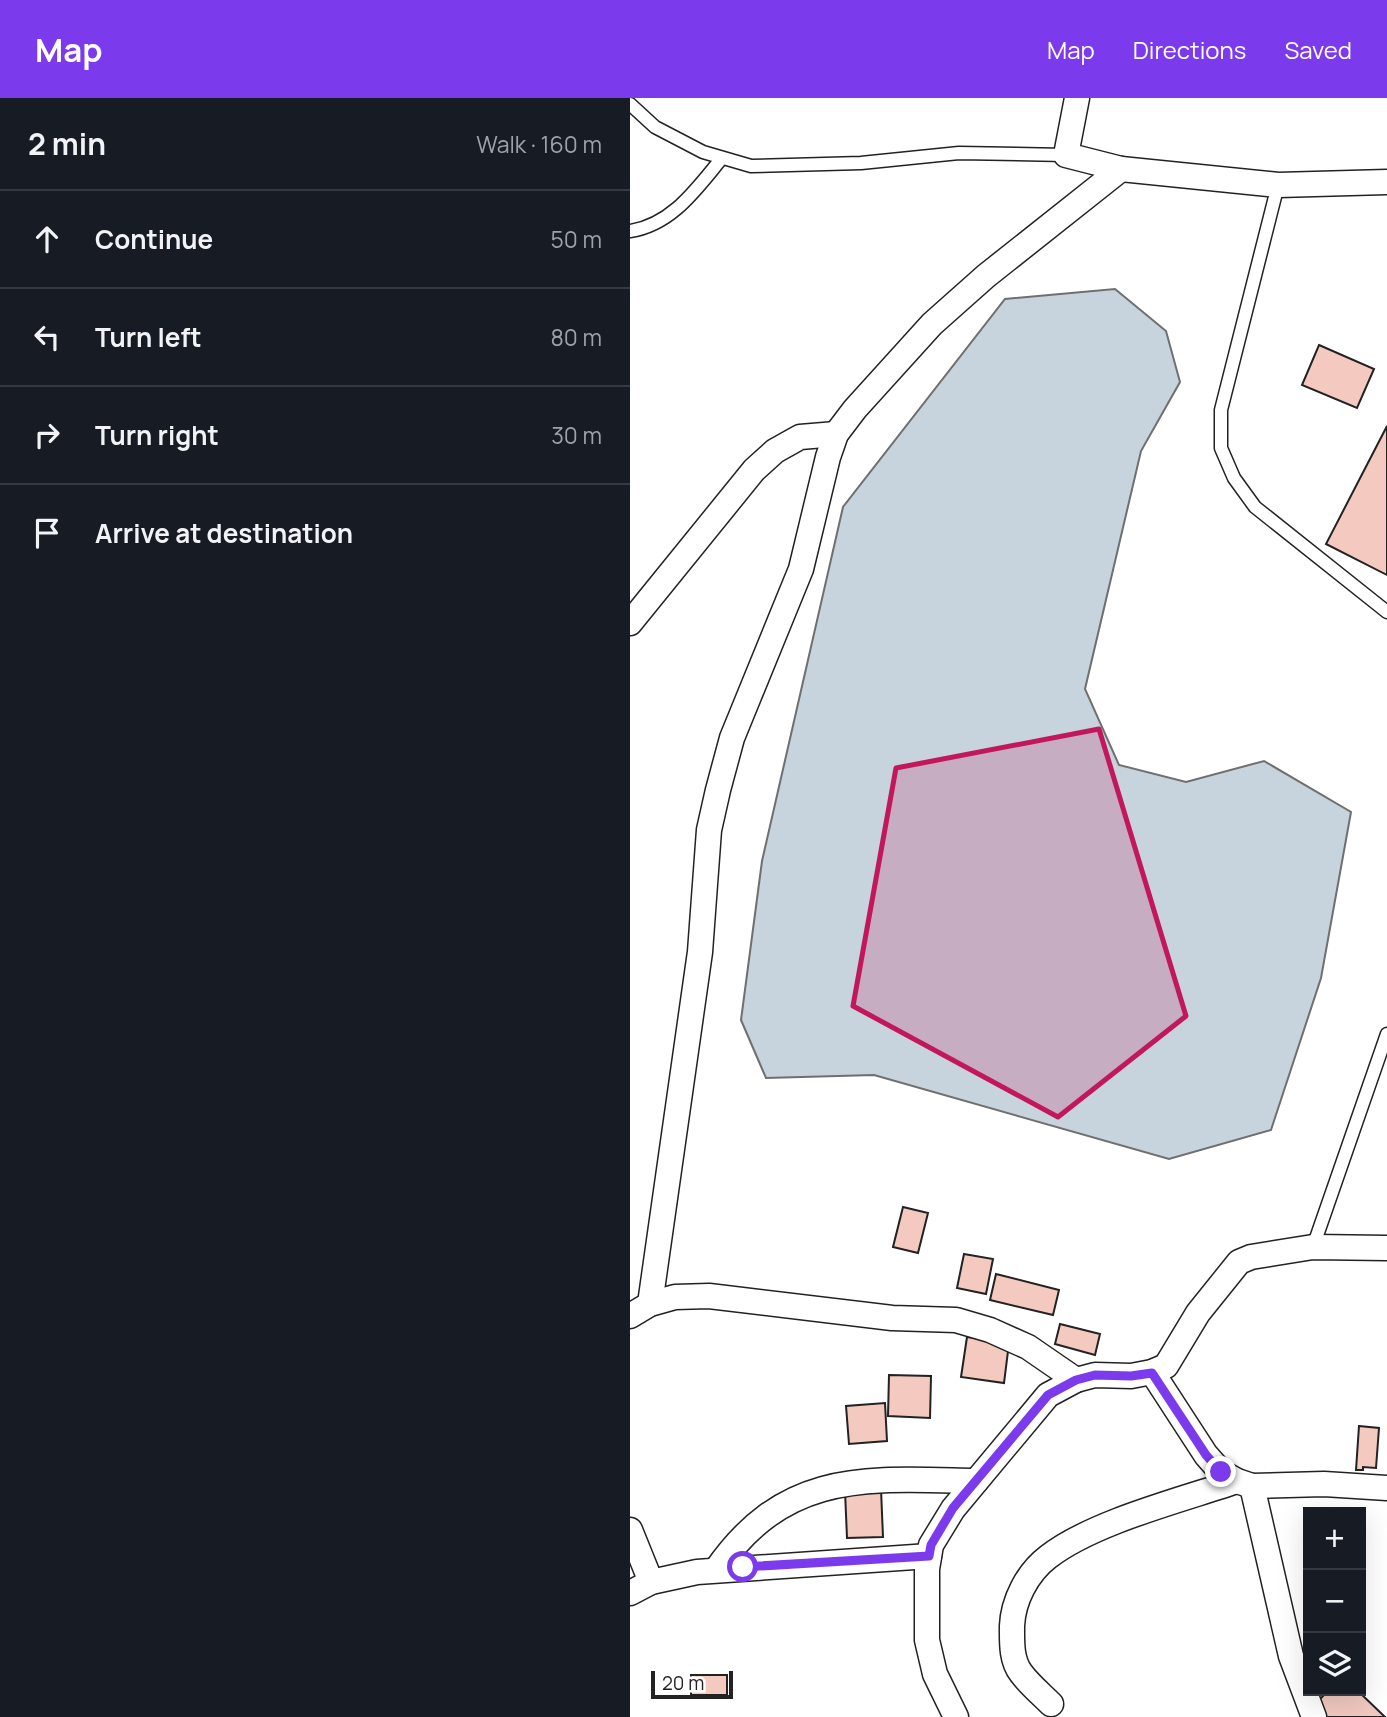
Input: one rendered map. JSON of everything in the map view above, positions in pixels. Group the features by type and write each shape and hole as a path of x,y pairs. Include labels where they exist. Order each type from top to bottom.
{"street":[{"path":"1077,98 1066,155 1121,169 1278,185 1387,183"},
{"path":"1076,1380 1028,1347 990,1329 956,1320 892,1318 709,1296 675,1297 640,1310 700,952 709,831 718,790 732,738 801,569 828,457 836,435 855,409 932,324 986,276 1121,169"},
{"path":"630,623 754,470 775,452 800,437 836,435"},
{"path":"956,1717 935,1674 927,1640 931,1545 953,1508 1048,1395 1076,1380 1095,1375 1131,1376 1152,1373 1167,1366 1198,1313 1239,1262 1251,1257 1313,1247 1387,1248"},
{"path":"1152,1373 1206,1455 1221,1472 1245,1484 1291,1656 1314,1717"},
{"path":"716,1570 747,1530 786,1503 824,1487 878,1479 976,1481"},
{"path":"1051,1704 1020,1672 1012,1649 1013,1610 1026,1581 1046,1558 1082,1536 1123,1520 1245,1484 1324,1484 1387,1488"},
{"path":"630,1530 640,1587 697,1572 929,1556"}],"lane":[{"path":"630,104 655,127 703,152 751,166 861,163 959,153 1066,155"},
{"path":"630,231 640,230 661,220 686,201 722,158"},
{"path":"1278,185 1221,410 1221,448 1234,478 1255,507 1387,612"},
{"path":"1313,1247 1387,1034"}],"highlighted area":[{"path":"1099,729 1186,1016 1058,1117 853,1006 896,768"}],"shaded area":[{"path":"1115,289 1166,331 1180,382 1141,451 1085,689 1119,765 1186,782 1264,761 1351,812 1321,978 1271,1130 1169,1159 874,1075 766,1078 741,1020 762,861 843,507 1005,299"}],"building":[{"path":"1319,345 1374,369 1357,408 1302,385"},
{"path":"1387,426 1387,575 1326,544"},
{"path":"903,1207 928,1213 918,1253 893,1247"},
{"path":"964,1254 993,1259 986,1294 957,1288"},
{"path":"996,1274 1059,1290 1053,1315 990,1300"},
{"path":"1060,1324 1100,1334 1095,1355 1055,1344"},
{"path":"967,1337 1009,1343 1004,1383 961,1377"},
{"path":"889,1375 931,1376 930,1418 888,1416"},
{"path":"885,1403 887,1441 849,1444 846,1406"},
{"path":"1359,1426 1379,1428 1376,1468 1363,1467 1363,1470 1356,1470"},
{"path":"881,1489 883,1537 847,1538 845,1491"},
{"path":"691,1675 727,1675 727,1695 691,1695"},
{"path":"1323,1696 1363,1696 1385,1717 1327,1717 1314,1705"}],"route":[{"path":"743,1567 929,1556 931,1545 953,1508 1048,1395 1076,1380 1095,1375 1131,1376 1152,1373 1206,1455 1221,1472"}]}
